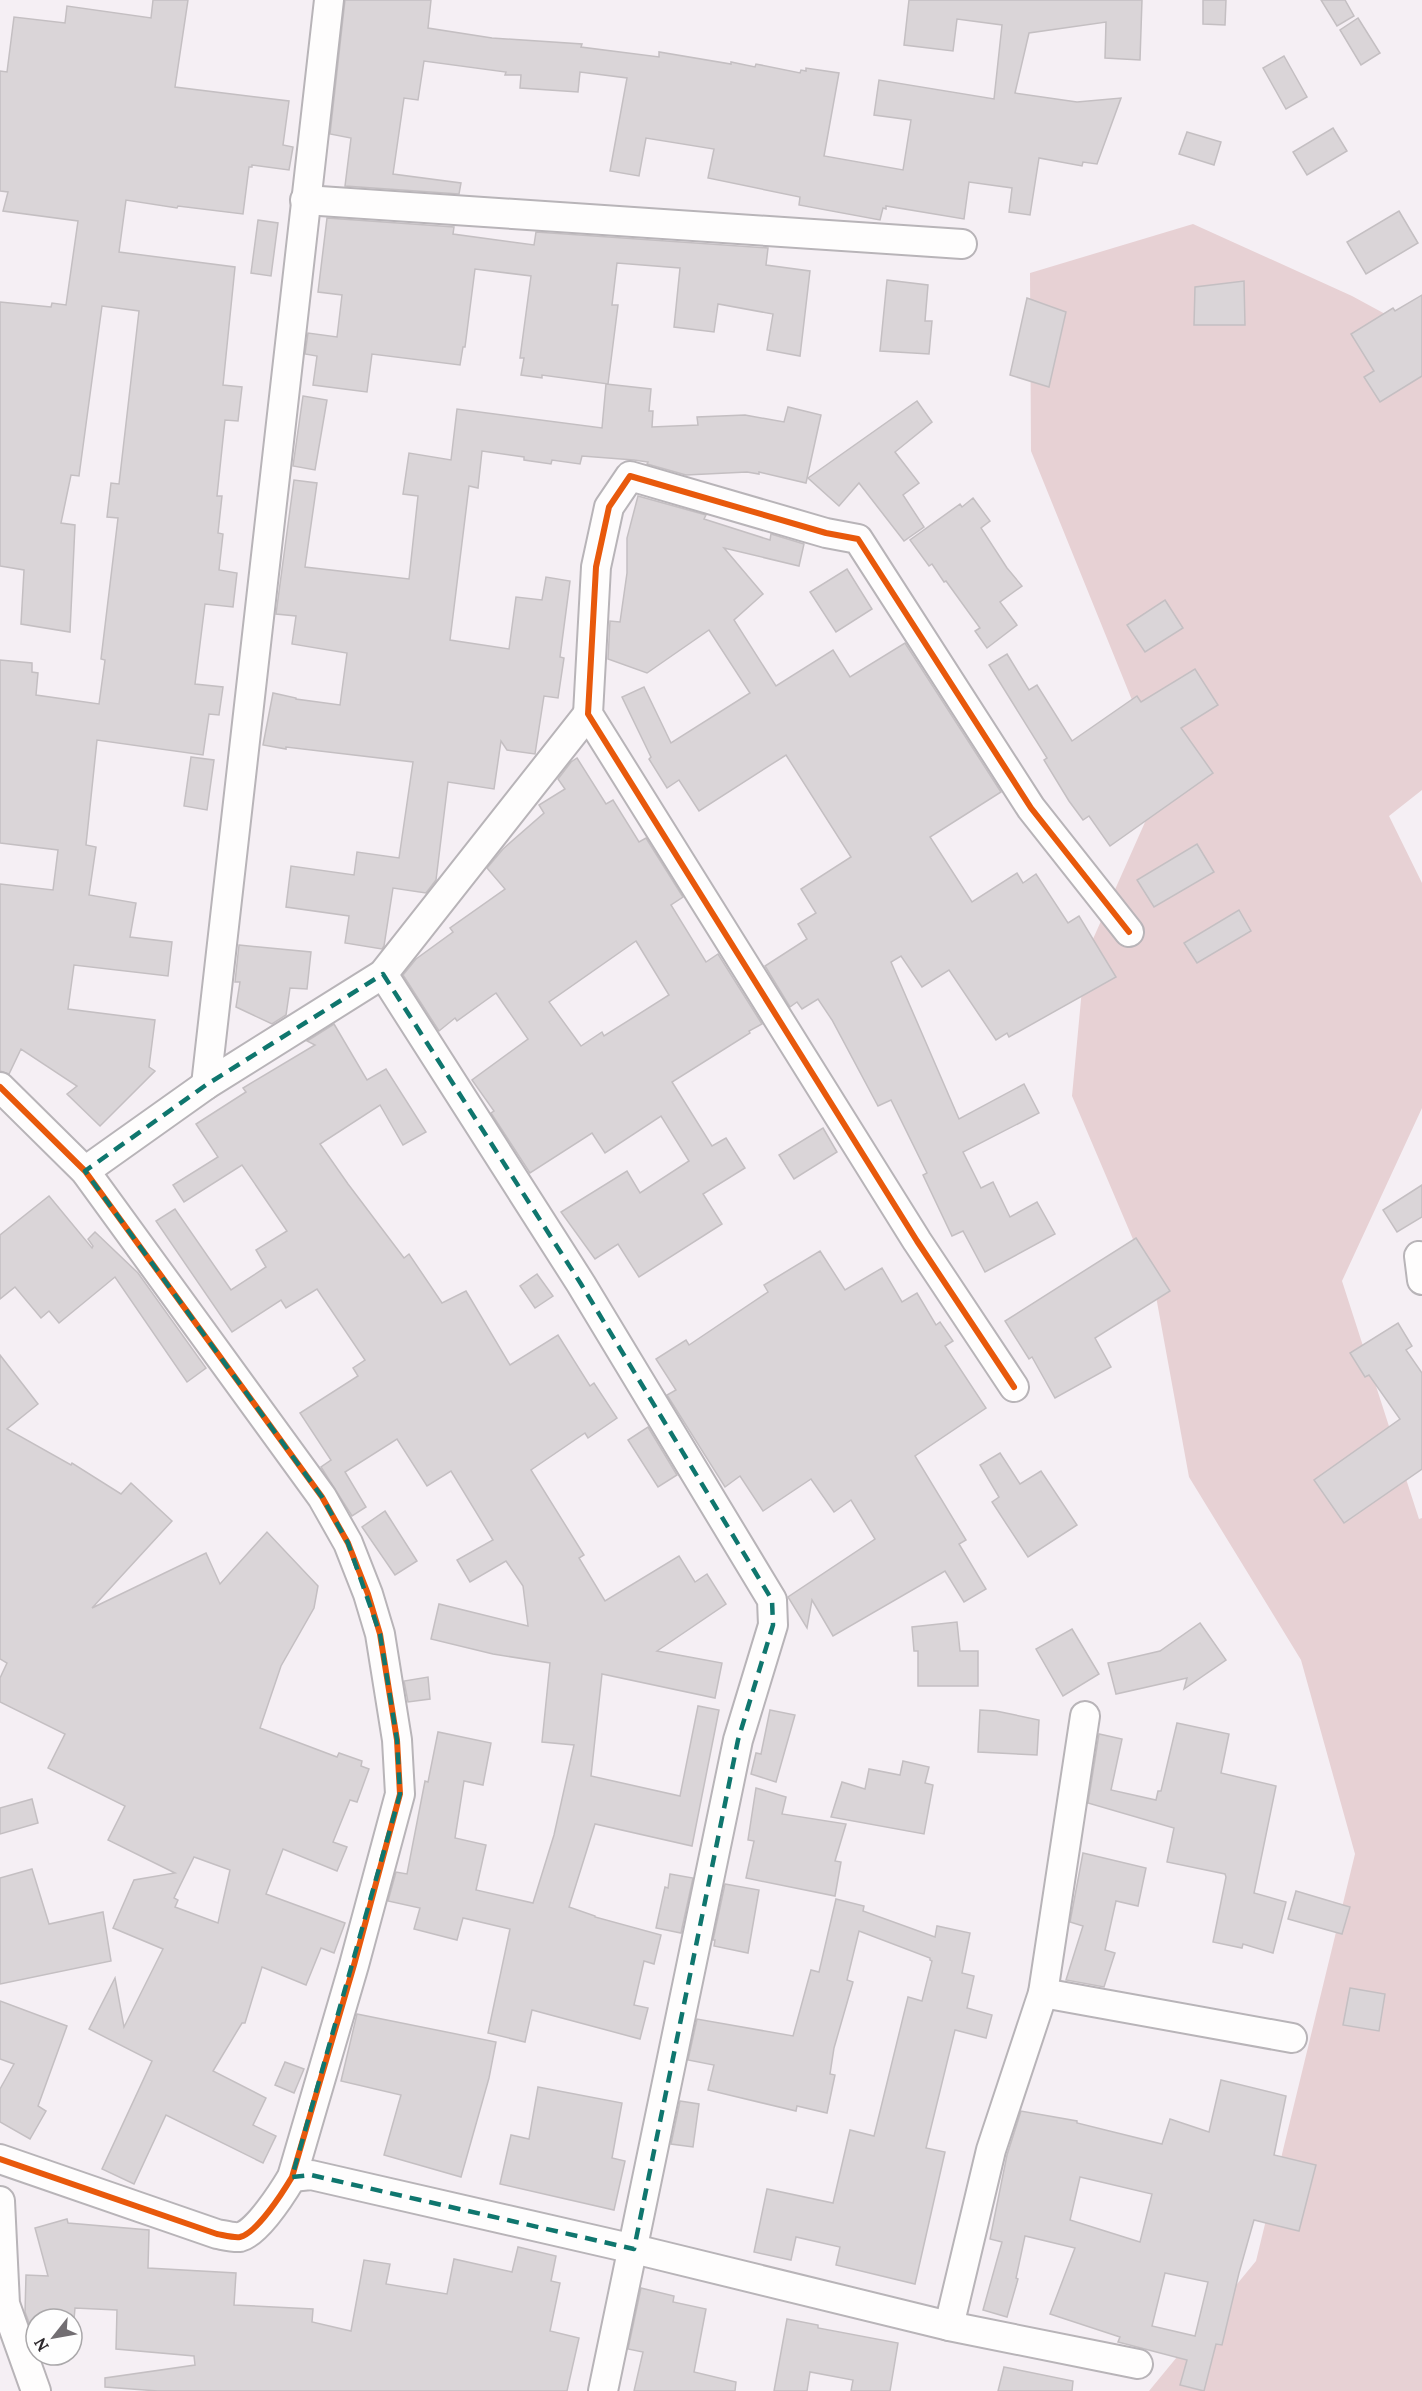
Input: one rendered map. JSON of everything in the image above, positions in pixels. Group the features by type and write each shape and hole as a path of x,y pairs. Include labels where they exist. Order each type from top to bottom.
{"street":[{"path":"206,1085 329,0"},
{"path":"305,200 962,244"},
{"path":"1014,1387 917,1241 588,714 596,567 609,507 630,476 826,533 858,539 1031,808 1129,932"},
{"path":"85,1172 206,1085 382,974 588,714"},
{"path":"382,974 582,1284 772,1600 773,1625 738,1740 603,2391"},
{"path":"0,1087 85,1172 322,1497 348,1543 368,1594 380,1634 397,1740 400,1794 354,1965 292,2177 282,2195 254,2229 240,2237 217,2234 0,2159"},
{"path":"949,2326 991,2150 1043,1993 1085,1716"},
{"path":"1043,1993 1292,2038"},
{"path":"292,2177 311,2175 634,2249 949,2326 1138,2364"},
{"path":"0,2201 5,2304 36,2391"}],"highlighted area":[{"path":"383,974 581,1284 772,1600 773,1625 738,1740 634,2249 311,2175 292,2177 400,1794 397,1740 380,1634 348,1543 322,1497 85,1171 206,1085"}],"shaded area":[{"path":"1193,224 1352,296 1422,334 1422,790 1389,816 1422,883 1422,1108 1342,1281 1419,1519 1422,1518 1422,2391 1149,2391 1256,2261 1355,1854 1301,1660 1189,1477 1155,1291 1072,1096 1085,957 1178,748 1134,705 1031,451 1030,273"}],"building":[{"path":"153,0 188,0 175,87 289,101 283,145 293,147 289,170 252,165 249,167 243,214 178,206 177,208 126,200 119,252 235,267 223,385 242,387 238,421 225,420 217,496 222,496 218,533 223,534 219,570 237,573 233,607 205,604 195,684 223,687 219,715 209,714 203,755 97,740 86,845 96,847 89,895 136,903 130,937 172,942 168,976 74,965 68,1009 155,1020 149,1067 155,1071 100,1126 67,1094 77,1086 21,1049 9,1074 0,1071 0,884 53,890 58,850 0,843 0,660 32,663 32,672 38,673 36,695 99,704 105,660 101,659 118,518 107,517 111,483 119,484 139,311 102,306 79,476 71,475 61,523 75,525 70,632 21,624 24,570 0,566 0,302 51,307 52,303 66,305 78,221 3,211 8,192 0,191 0,71 7,72 14,17 65,23 67,6 151,18"},
{"path":"345,0 431,0 428,28 492,38 582,44 581,47 659,57 659,52 755,67 756,64 800,73 801,70 806,71 806,68 839,73 824,156 903,170 911,120 874,115 879,80 994,99 1002,25 957,19 953,51 904,45 909,0 1142,0 1140,60 1105,58 1106,22 1029,33 1015,93 1077,102 1121,98 1097,164 1083,162 1082,166 1039,158 1030,215 1009,212 1012,188 969,182 964,219 886,206 886,209 883,208 880,220 799,205 800,197 708,178 714,149 646,138 639,176 610,171 627,78 580,72 578,92 520,88 521,75 505,75 506,72 424,61 418,100 404,98 393,174 461,183 459,194 345,186 351,138 330,134"},
{"path":"1203,0 1226,0 1225,25 1203,24"},
{"path":"1321,0 1345,0 1354,16 1337,26"},
{"path":"1358,18 1380,53 1361,65 1340,30"},
{"path":"1284,56 1307,97 1286,109 1263,68"},
{"path":"1333,128 1347,151 1307,175 1293,152"},
{"path":"1187,132 1221,142 1214,165 1179,154"},
{"path":"1399,211 1418,243 1366,274 1347,242"},
{"path":"327,218 454,227 453,234 534,245 536,232 768,248 766,265 810,271 800,356 767,350 773,314 718,304 714,332 674,327 680,268 617,263 612,305 618,305 608,384 542,375 542,378 521,375 524,358 520,358 531,276 475,269 465,347 463,347 460,365 372,354 367,392 313,385 317,356 305,354 308,333 337,337 342,295 318,292"},
{"path":"258,220 278,223 271,276 251,273"},
{"path":"887,280 928,285 925,321 932,321 929,354 880,351"},
{"path":"1244,281 1245,325 1194,325 1195,287"},
{"path":"1422,295 1422,376 1380,402 1364,377 1374,371 1351,334 1393,308 1395,311"},
{"path":"1027,298 1066,312 1049,387 1010,375"},
{"path":"606,384 651,389 649,411 653,411 652,427 698,425 697,417 745,415 784,422 788,407 821,415 806,483 759,472 759,474 747,472 686,475 647,464 648,462 634,460 582,456 580,464 552,460 551,464 524,460 524,457 482,451 478,488 469,486 450,640 509,649 516,597 542,600 546,577 570,581 560,657 564,658 558,698 544,696 535,754 507,750 501,741 494,789 448,782 436,880 426,893 393,888 382,949 345,943 349,916 286,907 291,866 354,875 357,852 399,858 413,762 263,745 273,693 296,699 340,705 347,653 292,644 296,616 276,614 294,480 317,483 305,567 409,579 418,496 403,494 409,453 451,460 457,409 602,428"},
{"path":"303,396 327,400 315,470 293,466"},
{"path":"917,401 932,422 895,452 919,483 903,495 924,527 904,541 859,483 839,506 808,478"},
{"path":"638,496 706,515 704,519 770,540 771,534 804,544 799,566 724,548 763,594 734,620 776,686 833,650 850,677 905,643 1001,792 930,837 972,902 1017,873 1023,883 1036,874 1068,923 1079,916 1116,977 1009,1037 1007,1033 996,1040 949,970 922,987 901,956 891,962 959,1119 1024,1084 1039,1113 963,1152 981,1188 993,1182 1010,1217 1037,1202 1055,1234 985,1272 963,1231 952,1236 923,1175 927,1173 891,1100 878,1106 832,1020 818,999 802,1009 797,1002 790,1007 765,966 807,939 798,924 816,913 801,889 851,857 786,755 699,811 679,780 667,788 649,759 651,757 622,697 644,687 671,743 750,693 709,630 647,673 608,659 610,621 620,622 627,573 627,538"},
{"path":"973,498 990,521 981,528 1007,568 1022,586 1000,602 1017,625 987,648 975,631 980,628 946,581 944,582 932,564 929,566 910,540 960,504 962,507"},
{"path":"847,569 872,609 836,632 810,592"},
{"path":"1165,600 1183,628 1145,652 1127,625"},
{"path":"1007,654 1029,690 1037,685 1072,741 1137,696 1141,702 1195,669 1218,705 1181,728 1213,773 1110,846 1089,816 1083,820 1069,801 1044,760 1047,758 989,665"},
{"path":"191,757 214,760 207,810 184,806"},
{"path":"577,758 606,804 613,800 639,842 646,838 683,897 671,905 706,962 718,954 762,1024 672,1082 712,1146 726,1138 745,1168 703,1194 722,1224 639,1277 618,1244 595,1259 561,1212 627,1171 640,1193 689,1161 661,1116 605,1153 592,1133 530,1173 491,1113 494,1111 472,1080 528,1039 496,993 457,1021 455,1018 439,1031 403,975 416,959 453,932 450,928 505,889 487,868 503,849 544,813 539,805 565,789 558,779","holes":["636,941 669,995 604,1036 602,1032 581,1046 549,1002"]},
{"path":"1197,844 1214,872 1154,907 1137,880"},
{"path":"1239,910 1251,931 1197,963 1184,943"},
{"path":"239,945 311,952 307,989 290,988 286,1015 272,1024 236,1007 240,982 235,982"},
{"path":"334,1024 367,1080 386,1069 426,1132 403,1145 380,1105 320,1144 348,1184 404,1258 409,1254 442,1303 466,1291 510,1365 558,1335 590,1386 594,1383 617,1418 588,1438 585,1433 531,1470 584,1555 579,1558 605,1601 679,1556 695,1582 707,1574 726,1604 657,1651 722,1663 715,1698 602,1674 591,1776 680,1796 698,1706 719,1710 692,1846 595,1824 569,1907 595,1917 661,1935 654,1964 644,1961 634,2005 648,2008 640,2039 532,2010 525,2042 488,2033 510,1929 463,1918 457,1940 414,1929 420,1908 388,1901 396,1872 407,1874 425,1781 428,1782 438,1732 491,1743 483,1785 464,1781 455,1838 486,1845 476,1890 533,1903 554,1835 574,1745 542,1742 550,1663 493,1654 431,1639 439,1604 528,1626 523,1586 506,1561 470,1582 457,1560 493,1540 451,1471 427,1486 397,1439 345,1472 366,1507 352,1516 321,1467 331,1460 300,1413 358,1376 353,1368 365,1360 317,1289 286,1308 281,1300 232,1332 156,1221 175,1209 231,1290 266,1267 256,1250 287,1231 242,1165 184,1202 173,1185 218,1157 196,1124 246,1092 243,1088 315,1045 307,1041"},
{"path":"823,1128 837,1152 794,1179 779,1155"},
{"path":"1422,1185 1422,1217 1397,1232 1383,1210"},
{"path":"49,1196 92,1248 88,1239 95,1232 138,1273 206,1368 187,1382 115,1277 59,1323 49,1311 41,1318 15,1287 0,1299 0,1235"},
{"path":"1136,1238 1170,1291 1095,1338 1111,1367 1055,1398 1032,1357 1029,1359 1005,1321"},
{"path":"820,1251 845,1290 882,1268 902,1302 917,1293 936,1325 940,1322 953,1341 945,1346 986,1408 915,1456 966,1540 959,1544 986,1589 964,1602 945,1571 833,1636 812,1600 807,1628 788,1597 875,1539 851,1500 834,1512 811,1479 763,1511 740,1476 725,1487 667,1395 676,1390 656,1359 686,1340 689,1345 768,1292 764,1285"},
{"path":"537,1274 553,1296 535,1308 520,1286"},
{"path":"1398,1323 1412,1346 1406,1350 1422,1373 1422,1469 1344,1523 1314,1480 1400,1419 1369,1375 1365,1377 1350,1353"},
{"path":"0,1355 38,1404 7,1429 71,1465 72,1463 121,1494 131,1483 172,1521 92,1608 206,1553 220,1584 267,1532 318,1586 314,1608 281,1666 260,1728 337,1757 339,1753 362,1761 361,1766 369,1769 357,1802 350,1800 333,1842 347,1847 337,1871 283,1849 266,1894 345,1923 334,1953 321,1948 306,1985 262,1967 245,2023 242,2023 213,2071 266,2098 253,2125 276,2136 263,2163 166,2115 134,2184 102,2169 152,2061 89,2029 115,1978 124,2027 163,1949 113,1928 134,1880 175,1873 108,1840 125,1806 48,1768 65,1734 0,1702 0,1678 7,1663 0,1659","holes":["194,1857 230,1870 218,1923 175,1907 178,1900 174,1898"]},
{"path":"648,1427 677,1475 658,1487 628,1440"},
{"path":"1000,1453 1020,1484 1041,1471 1077,1525 1028,1557 992,1502 999,1497 980,1465"},
{"path":"385,1511 417,1561 395,1575 362,1527"},
{"path":"957,1622 960,1651 978,1651 978,1686 918,1686 918,1651 914,1651 912,1627"},
{"path":"1200,1623 1226,1660 1184,1689 1187,1678 1116,1694 1108,1663 1160,1651"},
{"path":"1072,1629 1099,1674 1063,1696 1036,1649"},
{"path":"428,1677 430,1699 408,1702 404,1681"},
{"path":"770,1710 795,1715 776,1782 751,1774 756,1753 761,1754"},
{"path":"980,1710 1039,1720 1037,1755 978,1752"},
{"path":"1177,1723 1229,1734 1221,1773 1276,1786 1254,1893 1286,1902 1273,1953 1243,1944 1242,1948 1213,1942 1225,1874 1167,1862 1174,1828 1088,1803 1099,1734 1122,1739 1111,1790 1156,1800 1158,1791 1161,1791"},
{"path":"903,1761 929,1767 925,1783 933,1785 924,1834 831,1817 842,1782 865,1789 869,1769 900,1775"},
{"path":"756,1788 786,1797 782,1814 846,1824 835,1861 841,1862 835,1896 746,1878 754,1841 748,1840"},
{"path":"32,1799 38,1823 0,1834 0,1808"},
{"path":"1083,1853 1146,1868 1138,1906 1116,1901 1105,1950 1115,1953 1104,1987 1066,1980 1083,1926 1070,1922"},
{"path":"32,1869 49,1924 103,1912 111,1961 0,1984 0,1878"},
{"path":"670,1874 693,1878 681,1933 656,1928"},
{"path":"725,1884 759,1890 748,1953 714,1946 715,1940 713,1940"},
{"path":"1296,1891 1350,1907 1342,1934 1288,1919"},
{"path":"836,1899 864,1906 863,1911 935,1937 937,1926 970,1933 962,1973 974,1976 967,2008 992,2015 986,2038 955,2030 926,2148 945,2152 915,2284 836,2265 840,2247 796,2237 791,2260 754,2252 767,2189 833,2203 850,2130 874,2136 908,1997 922,2001 932,1961 930,1958 859,1931 847,1980 853,1982 834,2048 830,2074 835,2075 827,2113 797,2106 796,2111 708,2090 714,2065 688,2060 697,2019 793,2036 811,1970 819,1972"},
{"path":"1350,1988 1385,1994 1379,2031 1343,2025"},
{"path":"0,2001 67,2026 38,2106 46,2111 30,2139 0,2122 0,2089 14,2064 0,2059"},
{"path":"357,2014 496,2042 489,2078 461,2177 384,2155 401,2095 341,2081"},
{"path":"285,2062 304,2069 294,2093 275,2085"},
{"path":"1221,2080 1286,2096 1274,2155 1316,2165 1299,2231 1254,2220 1222,2345 1216,2344 1204,2391 1180,2385 1187,2360 1118,2342 1120,2337 1050,2314 1075,2248 1025,2236 1016,2278 1018,2279 1007,2317 983,2310 1002,2242 990,2239 1007,2155 1021,2111 1077,2121 1077,2123 1162,2144 1170,2119 1209,2132","holes":["1080,2177 1152,2194 1140,2242 1070,2220","1165,2273 1208,2282 1195,2336 1152,2326"]},
{"path":"538,2087 622,2103 612,2158 625,2161 614,2210 500,2184 511,2135 529,2139"},
{"path":"680,2101 699,2104 693,2147 671,2144"},
{"path":"67,2219 68,2223 149,2230 148,2268 236,2273 234,2305 313,2309 312,2322 351,2331 364,2260 390,2264 386,2284 447,2294 454,2259 512,2272 518,2247 556,2256 551,2281 560,2283 550,2331 579,2338 567,2391 158,2391 105,2387 105,2378 195,2365 194,2356 116,2349 117,2310 84,2307 25,2307 26,2275 48,2276 35,2228"},
{"path":"641,2288 674,2296 673,2302 706,2309 694,2372 736,2382 735,2391 634,2391 643,2352 628,2349"},
{"path":"787,2319 818,2325 818,2328 898,2343 890,2391 851,2391 853,2380 810,2372 807,2391 774,2391"},
{"path":"1004,2367 1073,2381 1072,2391 998,2391"}],"cycle path":[{"path":"1014,1387 917,1241 588,714 596,567 609,507 630,476 826,533 858,539 1031,808 1129,932"},
{"path":"0,1087 85,1171 322,1497 348,1543 368,1594 380,1634 397,1740 400,1794 354,1965 292,2177 269,2211 254,2228 240,2237 217,2234 0,2159"}]}
